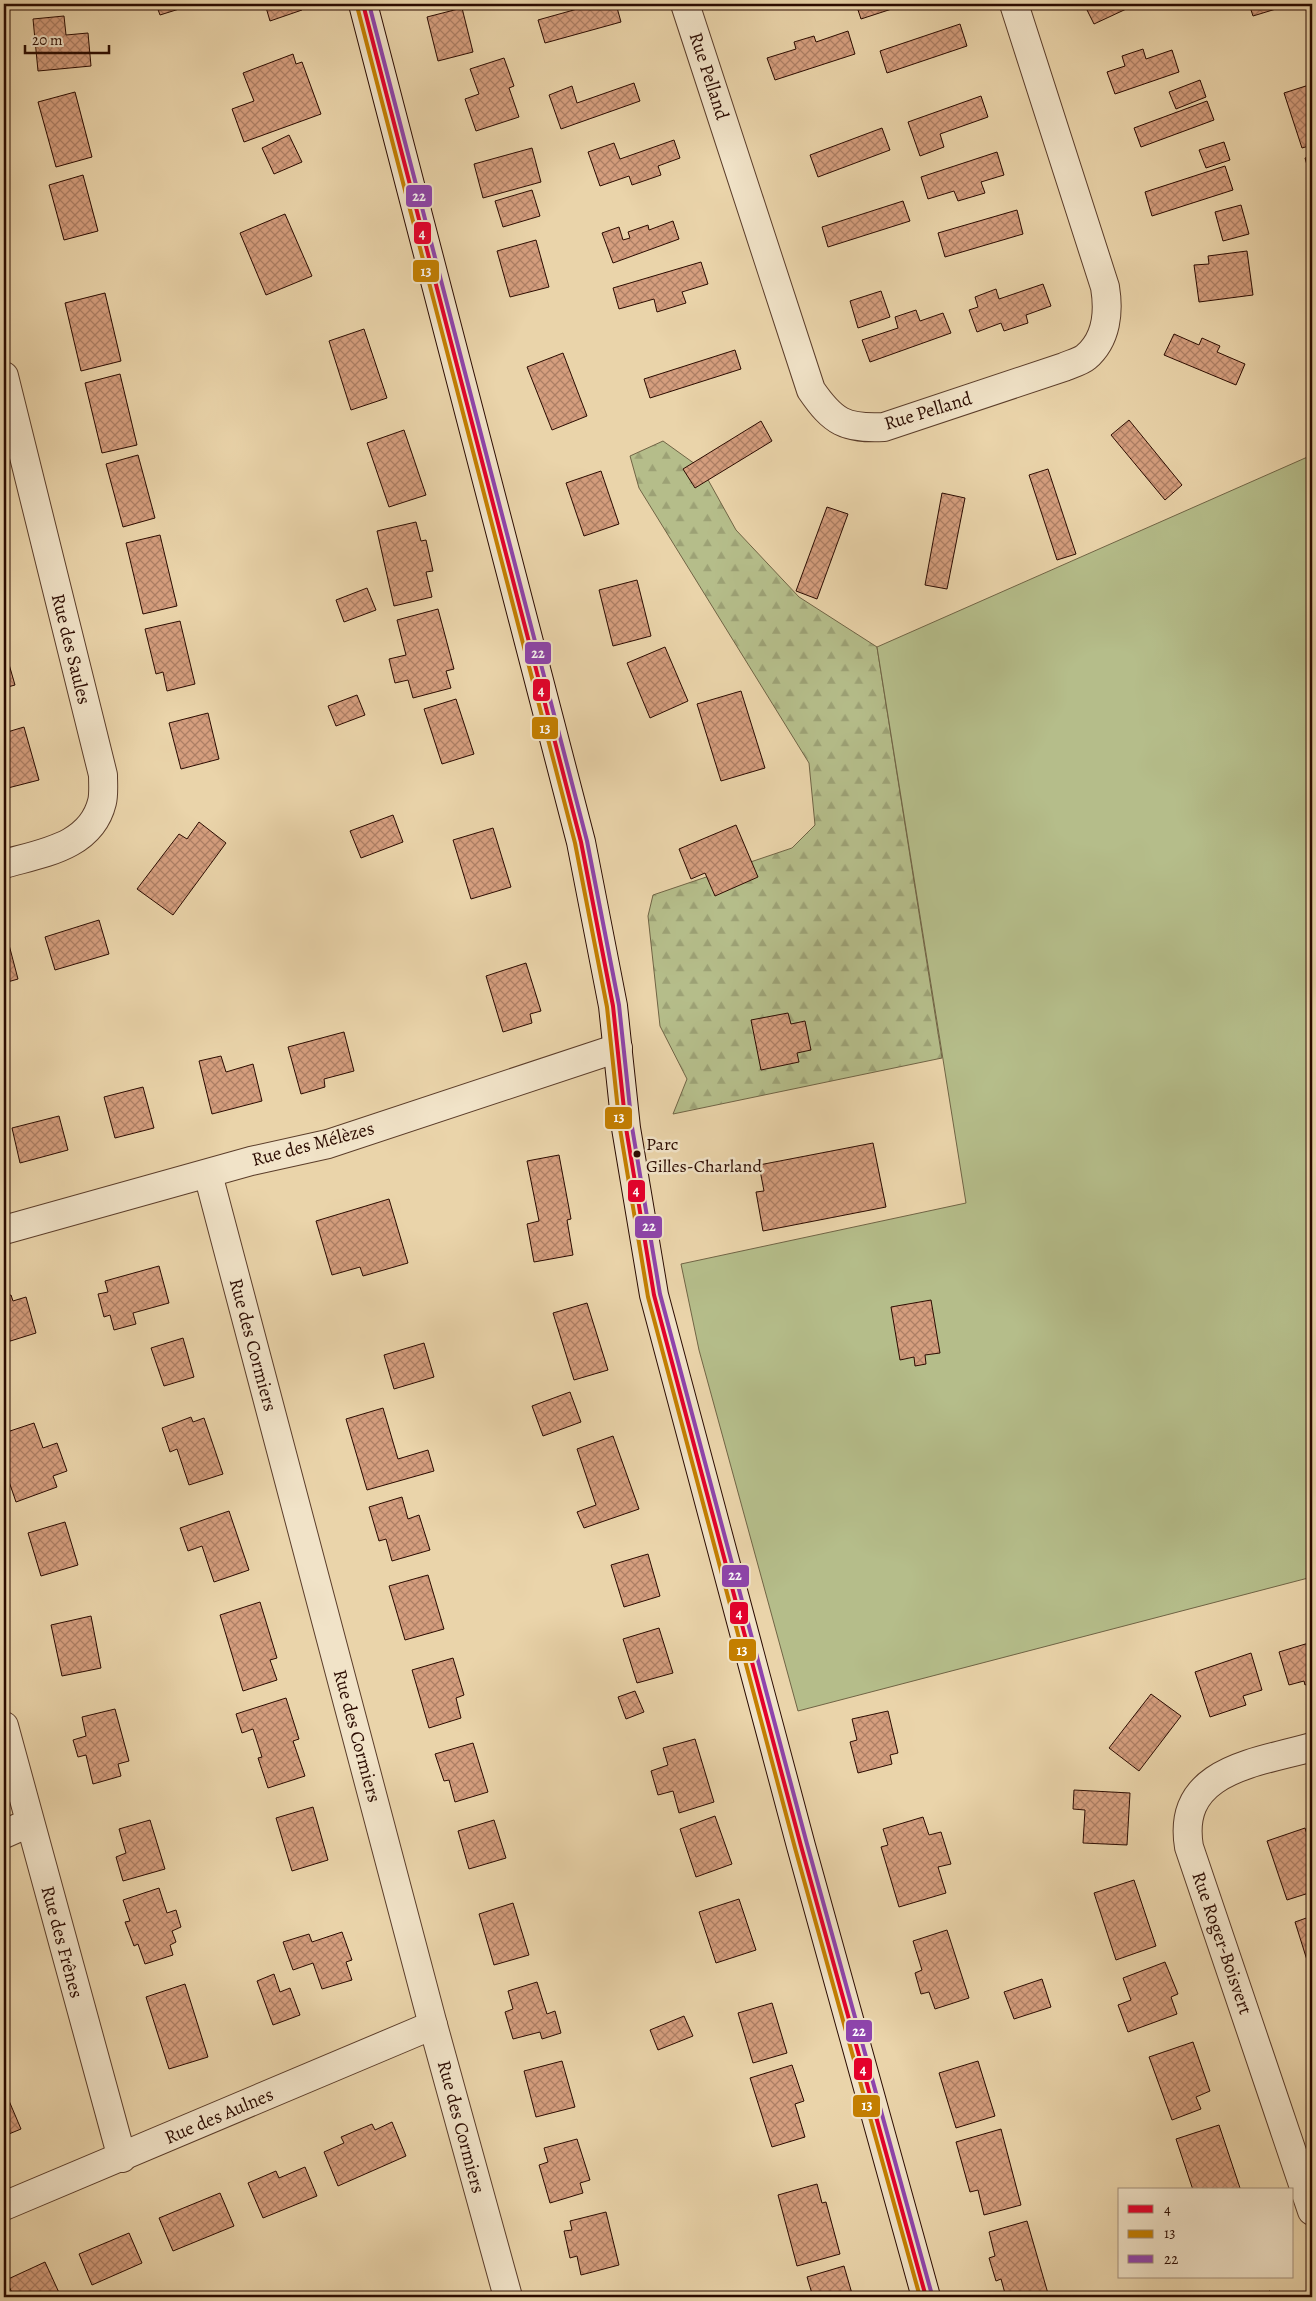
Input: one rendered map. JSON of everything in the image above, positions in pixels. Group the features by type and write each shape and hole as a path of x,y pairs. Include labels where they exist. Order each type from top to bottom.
{"street":[{"path":"363,4 565,777 600,935 618,1048 635,1187 654,1294 803,1855 926,2297"},
{"name":"Rue Pelland","path":"685,4 811,390 824,409 842,423 861,428 884,427 1064,367 1086,357 1105,327 1108,306 1105,287 1014,4"},
{"name":"Rue des Saules","path":"4,376 103,775 103,802 91,828 63,847 4,864"},
{"name":"Rue des Mélèzes","path":"4,1230 251,1161 328,1144 618,1048"},
{"name":"Rue des Cormiers","path":"208,1174 433,2025 508,2297"},
{"name":"Rue des Frênes","path":"4,1726 122,2158"},
{"name":"Rue Roger-Boisvert","path":"1312,1747 1232,1770 1212,1780 1197,1797 1189,1814 1187,1832 1189,1847 1312,2211"},
{"path":"4,1834 29,1823"},
{"name":"Rue des Aulnes","path":"4,2206 122,2158 433,2025"}],"green space":[{"path":"663,441 702,469 736,530 799,597 877,647 942,1058 673,1114 687,1079 660,1026 648,916 653,895 792,848 815,825 809,763 639,488 630,456"},
{"path":"1312,455 1312,1577 798,1711 699,1350 681,1264 966,1203 877,647"}],"building":[{"path":"156,4 195,4 160,15"},
{"path":"265,4 300,4 302,10 270,21"},
{"path":"595,4 616,4 621,22 545,43 538,20"},
{"path":"856,4 907,4 861,19"},
{"path":"1100,4 1137,4 1094,24 1087,10"},
{"path":"1249,4 1289,4 1289,5 1253,16"},
{"path":"462,8 473,52 438,61 427,17"},
{"path":"64,16 66,35 88,33 91,66 38,71 33,19"},
{"path":"960,24 967,46 887,73 880,51"},
{"path":"848,31 855,54 775,80 767,58 796,49 794,42 814,36 816,42"},
{"path":"1143,49 1146,59 1172,50 1179,72 1115,94 1107,72 1125,66 1122,56"},
{"path":"293,54 296,64 302,62 321,114 244,142 232,109 254,101 243,73"},
{"path":"504,58 514,86 509,88 519,117 476,131 465,99 479,94 470,69"},
{"path":"1200,80 1206,97 1176,109 1169,92"},
{"path":"634,83 640,101 561,129 549,95 572,86 577,103"},
{"path":"1312,84 1312,145 1302,148 1284,93"},
{"path":"75,92 92,157 56,167 38,102"},
{"path":"981,96 988,117 940,134 944,147 920,156 908,122"},
{"path":"1207,101 1214,120 1141,147 1134,128"},
{"path":"882,128 890,150 818,177 810,155"},
{"path":"289,135 302,162 274,174 262,148"},
{"path":"674,140 680,158 658,166 661,175 632,185 629,176 600,186 588,152 614,143 620,159"},
{"path":"1224,142 1230,160 1206,168 1199,150"},
{"path":"532,148 541,182 483,198 474,164"},
{"path":"997,152 1004,175 981,182 985,193 958,201 954,191 928,199 921,177"},
{"path":"1312,156 1312,183 1305,158"},
{"path":"1225,166 1233,190 1152,216 1145,192"},
{"path":"83,175 98,231 64,240 49,185"},
{"path":"532,190 540,216 503,227 495,201"},
{"path":"903,201 910,221 828,247 822,227"},
{"path":"1241,205 1249,234 1223,241 1215,212"},
{"path":"1017,210 1023,234 945,257 938,233"},
{"path":"285,214 312,276 266,295 240,233"},
{"path":"673,221 679,239 613,263 602,233 619,227 623,240 630,238 628,232 648,225 649,230"},
{"path":"536,240 549,287 510,297 497,251"},
{"path":"1247,251 1253,295 1199,302 1194,265 1209,264 1208,256"},
{"path":"701,262 708,284 682,292 686,303 657,312 654,299 619,309 613,288"},
{"path":"1043,284 1051,306 1026,315 1028,323 1004,331 1001,323 977,332 969,310 978,307 975,297 996,289 999,299"},
{"path":"881,291 890,317 858,328 850,301"},
{"path":"105,293 121,361 81,371 65,303"},
{"path":"916,310 920,321 943,313 951,333 870,362 862,340 898,328 895,317"},
{"path":"364,329 387,398 351,410 329,341"},
{"path":"1174,334 1199,345 1202,338 1220,346 1217,352 1245,364 1236,385 1164,355"},
{"path":"735,350 741,369 650,398 644,379"},
{"path":"563,353 587,416 552,430 527,367"},
{"path":"120,374 137,445 102,453 85,383"},
{"path":"1129,420 1182,485 1165,500 1111,435"},
{"path":"761,421 772,441 695,488 683,469"},
{"path":"404,430 426,495 389,507 367,443"},
{"path":"138,455 155,518 123,527 106,464"},
{"path":"1048,469 1076,554 1057,560 1029,475"},
{"path":"601,471 619,524 584,536 566,483"},
{"path":"942,493 965,498 947,589 925,585"},
{"path":"827,507 848,514 817,599 796,591"},
{"path":"416,522 421,541 426,540 433,571 426,572 432,597 394,606 377,531"},
{"path":"160,535 177,606 143,614 126,543"},
{"path":"637,580 651,636 613,646 599,590"},
{"path":"367,588 376,610 344,622 336,600"},
{"path":"438,609 454,669 446,671 451,688 413,698 408,680 395,683 389,659 406,655 397,620"},
{"path":"180,621 195,684 167,691 163,672 156,674 145,629"},
{"path":"4,647 15,685 4,688"},
{"path":"665,647 688,701 650,718 627,663"},
{"path":"741,691 765,768 721,781 697,704"},
{"path":"357,695 365,715 336,726 328,706"},
{"path":"456,699 474,754 442,764 424,709"},
{"path":"208,713 219,759 181,769 169,723"},
{"path":"24,727 39,780 4,789 4,733"},
{"path":"393,815 403,842 361,858 350,831"},
{"path":"199,822 226,843 173,915 137,889 179,834 187,839"},
{"path":"736,825 758,877 715,896 705,873 691,879 679,849"},
{"path":"493,828 511,887 471,899 453,840"},
{"path":"99,920 109,954 55,970 45,937"},
{"path":"8,941 18,979 4,983 4,942"},
{"path":"526,963 541,1011 530,1014 532,1023 503,1032 486,976"},
{"path":"788,1013 791,1024 805,1021 811,1050 797,1053 799,1062 761,1070 751,1020"},
{"path":"344,1032 354,1071 324,1079 325,1087 301,1094 288,1047"},
{"path":"221,1056 226,1072 253,1064 262,1101 212,1114 199,1061"},
{"path":"143,1087 154,1128 115,1138 104,1097"},
{"path":"59,1116 68,1150 20,1163 12,1128"},
{"path":"873,1143 886,1207 763,1231 756,1192 764,1191 759,1165"},
{"path":"559,1155 571,1219 567,1220 573,1255 534,1262 527,1224 539,1221 527,1161"},
{"path":"389,1199 408,1263 363,1276 360,1267 332,1275 316,1221"},
{"path":"159,1266 169,1303 133,1313 136,1324 114,1330 110,1315 104,1317 98,1294 108,1292 105,1281"},
{"path":"11,1295 13,1301 26,1297 36,1333 4,1343 4,1297"},
{"path":"931,1300 940,1353 925,1355 926,1364 915,1366 914,1357 900,1360 891,1307"},
{"path":"587,1303 608,1370 574,1380 553,1313"},
{"path":"183,1338 194,1377 164,1386 151,1348"},
{"path":"424,1343 434,1377 394,1389 384,1355"},
{"path":"570,1392 581,1422 543,1436 532,1406"},
{"path":"383,1408 398,1459 428,1450 434,1471 367,1490 346,1419"},
{"path":"191,1417 193,1422 204,1418 223,1474 189,1485 177,1449 170,1452 162,1428"},
{"path":"34,1423 43,1448 57,1443 67,1471 53,1476 57,1487 16,1502 4,1467 4,1453 9,1451 4,1433"},
{"path":"613,1436 639,1509 584,1528 577,1512 596,1505 577,1449"},
{"path":"402,1497 408,1519 419,1515 430,1550 392,1561 386,1539 379,1541 369,1507"},
{"path":"229,1511 249,1570 214,1582 202,1546 188,1551 180,1528"},
{"path":"65,1522 78,1565 41,1576 28,1533"},
{"path":"648,1554 660,1596 624,1607 611,1565"},
{"path":"428,1575 444,1629 405,1640 389,1586"},
{"path":"260,1602 277,1658 270,1660 277,1680 243,1691 220,1615"},
{"path":"91,1616 101,1668 62,1676 51,1625"},
{"path":"659,1628 673,1673 637,1683 623,1639"},
{"path":"1312,1642 1312,1682 1305,1685 1304,1681 1289,1685 1279,1652"},
{"path":"1251,1653 1262,1690 1243,1696 1246,1705 1210,1717 1195,1672"},
{"path":"453,1658 464,1695 456,1698 461,1718 429,1728 412,1670"},
{"path":"635,1691 644,1712 626,1719 618,1697"},
{"path":"1151,1694 1181,1716 1139,1771 1109,1748"},
{"path":"286,1698 299,1739 293,1741 305,1776 268,1788 258,1758 262,1757 253,1729 242,1733 236,1714"},
{"path":"115,1709 129,1761 118,1764 121,1776 93,1784 86,1755 78,1757 73,1740 86,1736 82,1717"},
{"path":"888,1711 898,1753 890,1755 892,1764 858,1773 850,1742 857,1740 852,1719"},
{"path":"695,1739 714,1802 679,1813 673,1791 658,1795 651,1771 668,1765 663,1748"},
{"path":"473,1743 488,1792 455,1802 449,1780 444,1781 435,1754"},
{"path":"1074,1790 1130,1793 1127,1845 1083,1843 1085,1810 1073,1809"},
{"path":"313,1807 328,1860 292,1871 276,1818"},
{"path":"715,1816 732,1864 696,1877 680,1829"},
{"path":"923,1817 929,1835 941,1832 951,1864 938,1867 946,1893 899,1907 881,1847 888,1845 883,1829"},
{"path":"150,1820 165,1869 123,1881 116,1857 126,1853 119,1829"},
{"path":"494,1820 506,1858 469,1869 458,1831"},
{"path":"1305,1828 1312,1851 1312,1892 1287,1900 1267,1841"},
{"path":"1134,1880 1156,1946 1116,1960 1094,1893"},
{"path":"159,1888 167,1913 176,1910 181,1927 172,1931 176,1942 170,1945 173,1955 145,1964 138,1944 134,1946 125,1922 130,1921 123,1900"},
{"path":"739,1899 756,1950 716,1963 699,1912"},
{"path":"513,1903 529,1955 494,1965 479,1914"},
{"path":"1312,1916 1312,1976 1295,1922"},
{"path":"947,1930 969,1998 935,2009 929,1992 921,1994 915,1973 922,1970 913,1941"},
{"path":"342,1932 352,1960 346,1962 352,1980 322,1989 313,1963 293,1970 283,1942 309,1934 312,1942"},
{"path":"1165,1962 1178,1994 1171,1997 1177,2014 1128,2032 1118,2005 1131,2000 1123,1978"},
{"path":"274,1974 280,1992 290,1988 300,2015 273,2025 257,1981"},
{"path":"1042,1979 1051,2007 1014,2019 1004,1992"},
{"path":"537,1982 547,2014 555,2011 561,2033 542,2039 540,2032 513,2039 505,2012 513,2009 508,1991"},
{"path":"185,1984 208,2057 169,2069 146,1997"},
{"path":"772,2003 787,2053 753,2063 738,2013"},
{"path":"684,2016 693,2036 658,2050 650,2030"},
{"path":"1193,2042 1210,2091 1196,2097 1201,2109 1172,2120 1149,2057"},
{"path":"562,2061 575,2107 536,2117 524,2071"},
{"path":"978,2061 995,2116 956,2128 939,2073"},
{"path":"792,2065 804,2101 795,2104 805,2137 772,2147 750,2078"},
{"path":"4,2089 21,2129 4,2136"},
{"path":"392,2122 406,2156 338,2186 324,2152 344,2143 341,2137 372,2124 375,2130"},
{"path":"1219,2125 1240,2188 1192,2188 1176,2139"},
{"path":"1001,2129 1021,2205 984,2215 978,2190 970,2192 956,2142"},
{"path":"577,2139 590,2180 580,2183 583,2193 550,2203 539,2165 548,2162 544,2148"},
{"path":"305,2167 317,2196 263,2218 248,2183 276,2171 279,2178"},
{"path":"817,2184 822,2203 826,2202 840,2254 797,2266 778,2195"},
{"path":"220,2193 234,2226 173,2251 159,2218"},
{"path":"606,2212 619,2265 581,2275 577,2256 570,2258 564,2231 572,2230 570,2221"},
{"path":"1027,2221 1049,2297 1006,2297 1001,2279 996,2281 989,2258 995,2256 989,2232"},
{"path":"129,2233 142,2263 92,2285 79,2254"},
{"path":"45,2262 61,2297 14,2297 6,2280"},
{"path":"844,2266 853,2297 813,2297 807,2277"},
{"path":"1270,2291 1272,2297 1252,2297"}],"transit line":[{"name":"4","path":"363,4 581,842 613,1006 626,1128 654,1295 801,1846 926,2297"},
{"name":"22","path":"369,4 587,841 619,1005 632,1127 660,1294 807,1844 932,2295"},
{"name":"13","path":"357,6 575,843 607,1007 620,1129 648,1297 795,1848 920,2297"}],"place":[{"name":"Parc Gilles-Charland","path":"637,1154"}]}
